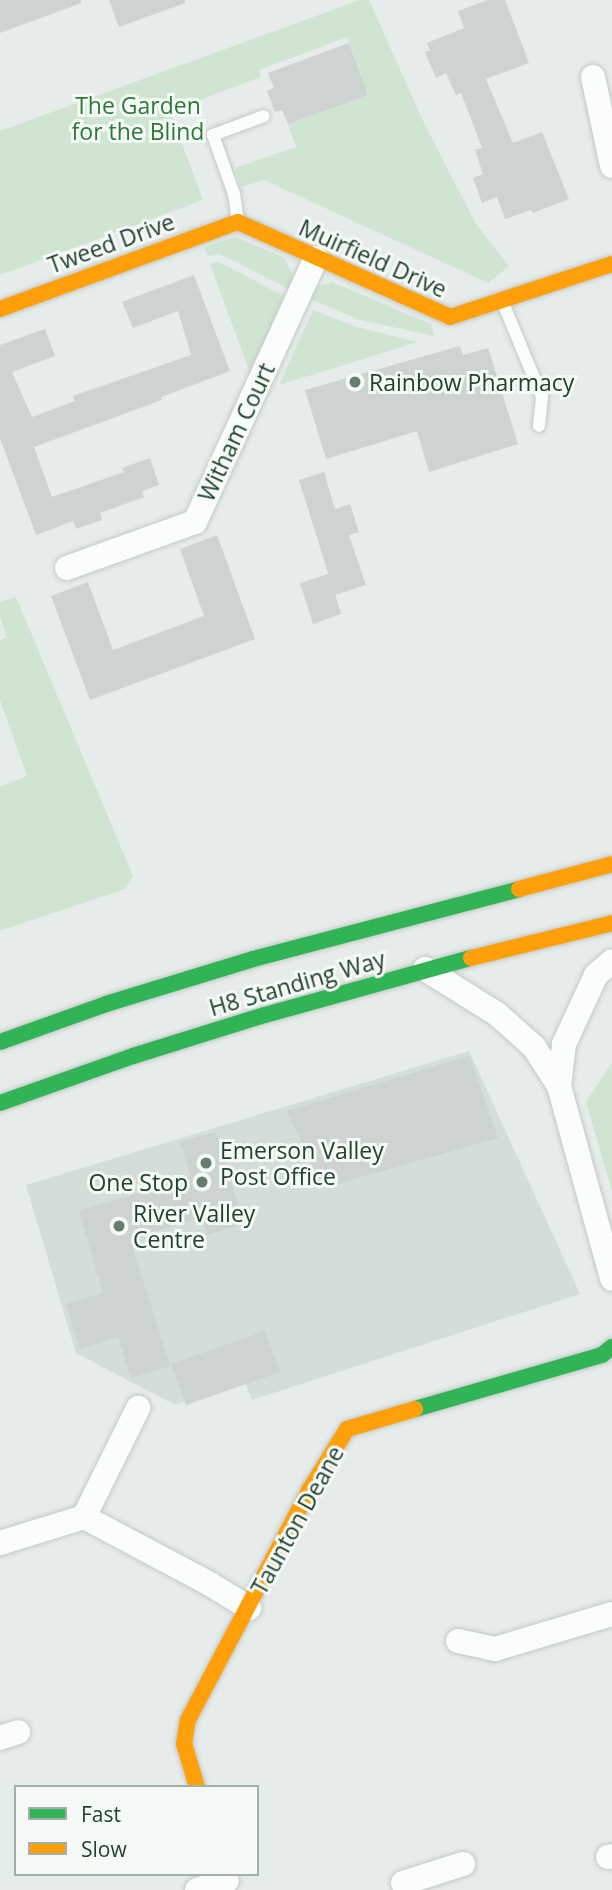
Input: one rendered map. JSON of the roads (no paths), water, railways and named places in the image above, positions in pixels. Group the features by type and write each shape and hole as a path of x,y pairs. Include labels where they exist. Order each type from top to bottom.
{"main road":[{"name":"Muirfield Drive","path":"238,222 450,317 612,264"},
{"name":"Tweed Drive","path":"0,309 238,222"},
{"name":"H8 Standing Way","path":"0,1042 106,1004 253,959 612,864"},
{"name":"H8 Standing Way","path":"0,1104 133,1056 265,1015 425,969 612,922"},
{"name":"Taunton Deane","path":"196,1785 184,1744 188,1720 310,1489 347,1429 602,1355 612,1347"}],"street":[{"path":"593,77 612,166"},
{"name":"Witham Court","path":"67,568 195,522 316,258"},
{"path":"559,1086 564,1044 596,975 612,961"},
{"path":"425,969 497,1014 534,1047 559,1086 612,1279"},
{"path":"84,1517 138,1408"},
{"path":"0,1543 84,1517 249,1608"},
{"path":"458,1641 495,1649 612,1614"},
{"path":"402,1883 433,1882 463,1864"},
{"path":"197,1890 228,1882"}],"lane":[{"path":"238,222 234,194 213,135 264,116"},
{"path":"502,300 542,397 539,426"}],"place":[{"name":"Rainbow Pharmacy","path":"355,382"},
{"name":"Emerson Valley Post Office","path":"206,1163"},
{"name":"One Stop","path":"202,1182"},
{"name":"River Valley Centre","path":"119,1226"}],"park label":[{"name":"The Garden for the Blind","path":"138,118"}]}
